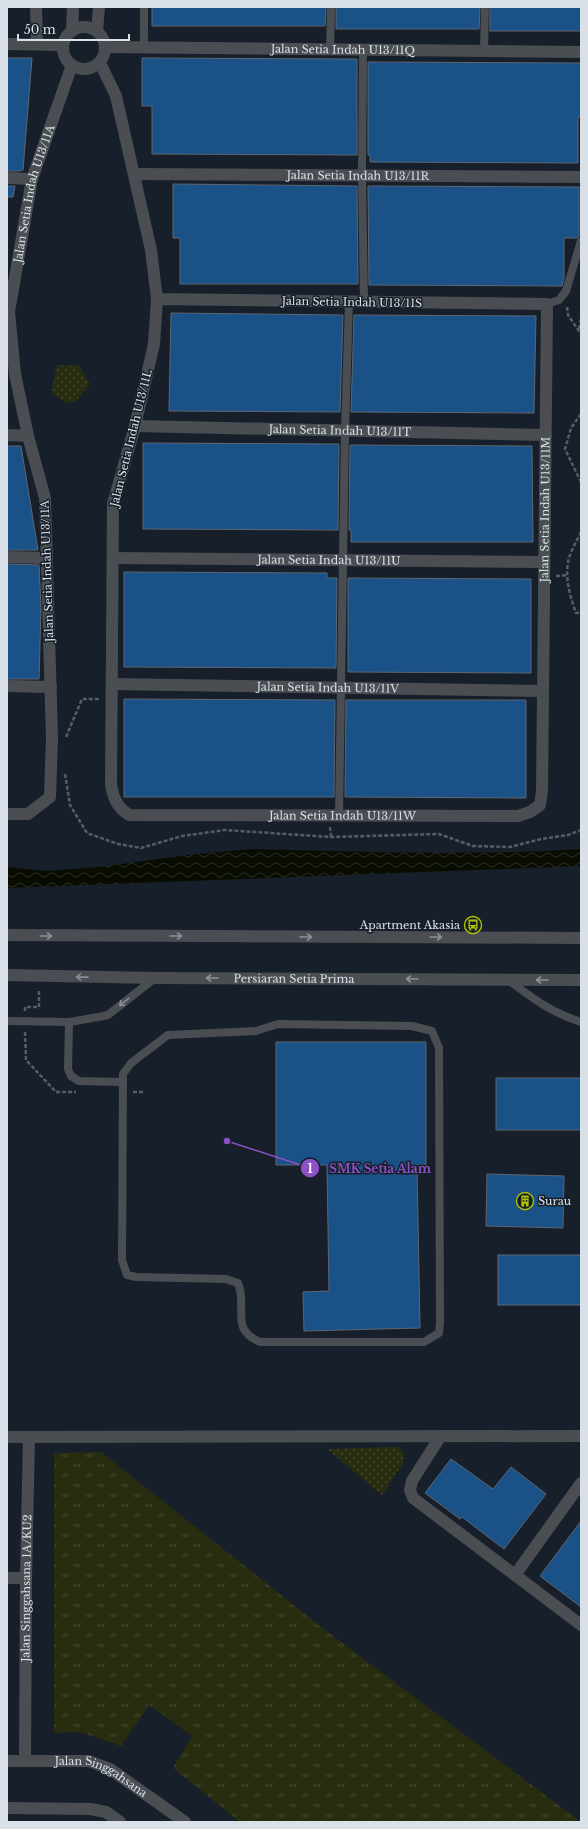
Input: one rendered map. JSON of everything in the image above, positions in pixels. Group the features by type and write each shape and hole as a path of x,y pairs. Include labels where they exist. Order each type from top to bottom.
{"street":[{"path":"36,7 37,44"},
{"path":"72,30 73,7"},
{"path":"97,30 99,7"},
{"path":"84,27 97,30 103,38 105,47 104,57 100,63 89,69 77,68 64,56 63,45 67,34 72,30 84,27"},
{"path":"7,44 63,45"},
{"name":"Jalan Setia Indah U13/11Q","path":"105,47 581,52"},
{"name":"Jalan Setia Indah U13/11L","path":"100,63 116,96 151,250 157,299 154,344 135,426 113,504 111,784 113,798 121,810 129,815"},
{"name":"Jalan Setia Indah U13/11A","path":"7,814 28,814 50,796 52,738 45,498 28,436 15,374 8,312 32,179 72,65"},
{"name":"Jalan Setia Indah U13/11R","path":"134,174 581,177"},
{"path":"7,178 32,179"},
{"name":"Jalan Setia Indah U13/11S","path":"157,299 547,304"},
{"name":"Jalan Setia Indah U13/11M","path":"542,791 547,304"},
{"name":"Jalan Setia Indah U13/11T","path":"135,426 546,435"},
{"path":"7,435 28,436"},
{"path":"7,557 47,558"},
{"name":"Jalan Setia Indah U13/11U","path":"113,558 544,562"},
{"name":"Jalan Setia Indah U13/11V","path":"112,684 543,691"},
{"path":"7,686 51,687"},
{"name":"Jalan Setia Indah U13/11W","path":"129,815 518,816 530,812 540,805 542,791"},
{"path":"7,936 581,938"},
{"name":"Persiaran Setia Prima","path":"7,975 155,978 581,980"},
{"path":"440,1436 412,1481 410,1490 413,1498 581,1625"},
{"path":"7,1437 581,1436"},
{"name":"Jalan Singgahsana 1A/KU2","path":"25,1761 26,1578 29,1437"},
{"path":"515,1575 581,1483"},
{"path":"7,1578 26,1578"},
{"name":"Jalan Singgahsana","path":"7,1761 89,1761 110,1769 185,1822"},
{"path":"7,1808 90,1809 106,1812 120,1822"}],"lane":[{"path":"144,7 144,48"},
{"path":"330,50 331,7"},
{"path":"484,51 485,7"},
{"path":"363,50 362,176 364,302"},
{"path":"547,304 559,300 566,291 581,241"},
{"path":"339,816 345,431 349,302"},
{"path":"7,1021 69,1022 108,1015 155,978"},
{"path":"508,980 539,1003 559,1015 581,1022"},
{"path":"69,1022 68,1069 71,1076 79,1081 123,1082"},
{"path":"278,1024 412,1026 432,1031 439,1048 439,1333 424,1342 260,1342 246,1334 242,1327 242,1291 238,1283 226,1279 136,1278 128,1274 122,1260 123,1082 123,1074 131,1063 168,1035 256,1031 278,1024"}],"path":[{"path":"568,315 581,334"},
{"path":"579,330 581,318"},
{"path":"581,414 571,428 565,449 581,482"},
{"path":"581,532 569,558 568,575 570,595 576,613 581,612"},
{"path":"67,734 82,699"},
{"path":"64,767 70,805 87,833 104,840 141,848 182,836 225,830 330,837 439,834 473,846 510,847 581,830"}],"green space":[{"path":"57,365 79,366 90,384 75,402 65,402 51,393"},
{"path":"399,1447 403,1453 403,1463 382,1495 327,1449"},
{"path":"101,1452 324,1629 581,1822 240,1822 173,1768 192,1736 149,1705 121,1746 80,1732 54,1733 54,1453"}],"water":[{"path":"252,849 457,853 581,849 581,866 7,888 7,867 46,871 100,867 187,855"}],"building":[{"path":"152,7 326,7 325,26 152,26"},
{"path":"336,7 480,7 479,29 336,29"},
{"path":"490,7 581,7 581,31 490,31"},
{"path":"7,58 32,58 23,170 18,171 7,171"},
{"path":"142,58 357,59 357,155 152,154 152,106 142,106"},
{"path":"368,62 581,63 581,117 578,117 578,163 370,162 370,155 368,155"},
{"path":"173,184 357,186 358,284 180,284 180,238 173,238"},
{"path":"7,186 15,186 13,197 7,197"},
{"path":"368,186 579,187 579,236 577,238 564,238 564,278 562,286 369,285"},
{"path":"171,313 343,315 340,412 169,411"},
{"path":"354,315 536,316 534,413 351,412"},
{"path":"143,443 339,444 338,530 143,529"},
{"path":"350,445 532,446 533,542 351,542 351,530 349,530"},
{"path":"7,446 21,446 38,550 7,550"},
{"path":"7,564 39,565 41,609 39,679 7,679"},
{"path":"124,572 327,573 327,578 337,578 336,668 124,667"},
{"path":"348,578 531,579 531,673 348,672"},
{"path":"124,699 335,700 334,797 124,797"},
{"path":"346,700 526,700 526,798 345,797"},
{"path":"276,1042 426,1042 426,1165 417,1165 420,1328 304,1331 303,1292 329,1291 327,1165 276,1165"},
{"path":"496,1078 581,1078 581,1130 496,1130"},
{"name":"Surau","path":"487,1174 564,1176 563,1228 486,1226"},
{"path":"498,1255 581,1255 581,1305 498,1305"},
{"path":"451,1459 493,1489 511,1467 546,1494 504,1549 462,1517 460,1519 425,1493"},
{"path":"581,1521 581,1607 540,1576"}],"place":[{"name":"Apartment Akasia","path":"473,925"},
{"name":"SMK Setia Alam","path":"227,1141"},
{"name":"Surau","path":"525,1201"}]}
